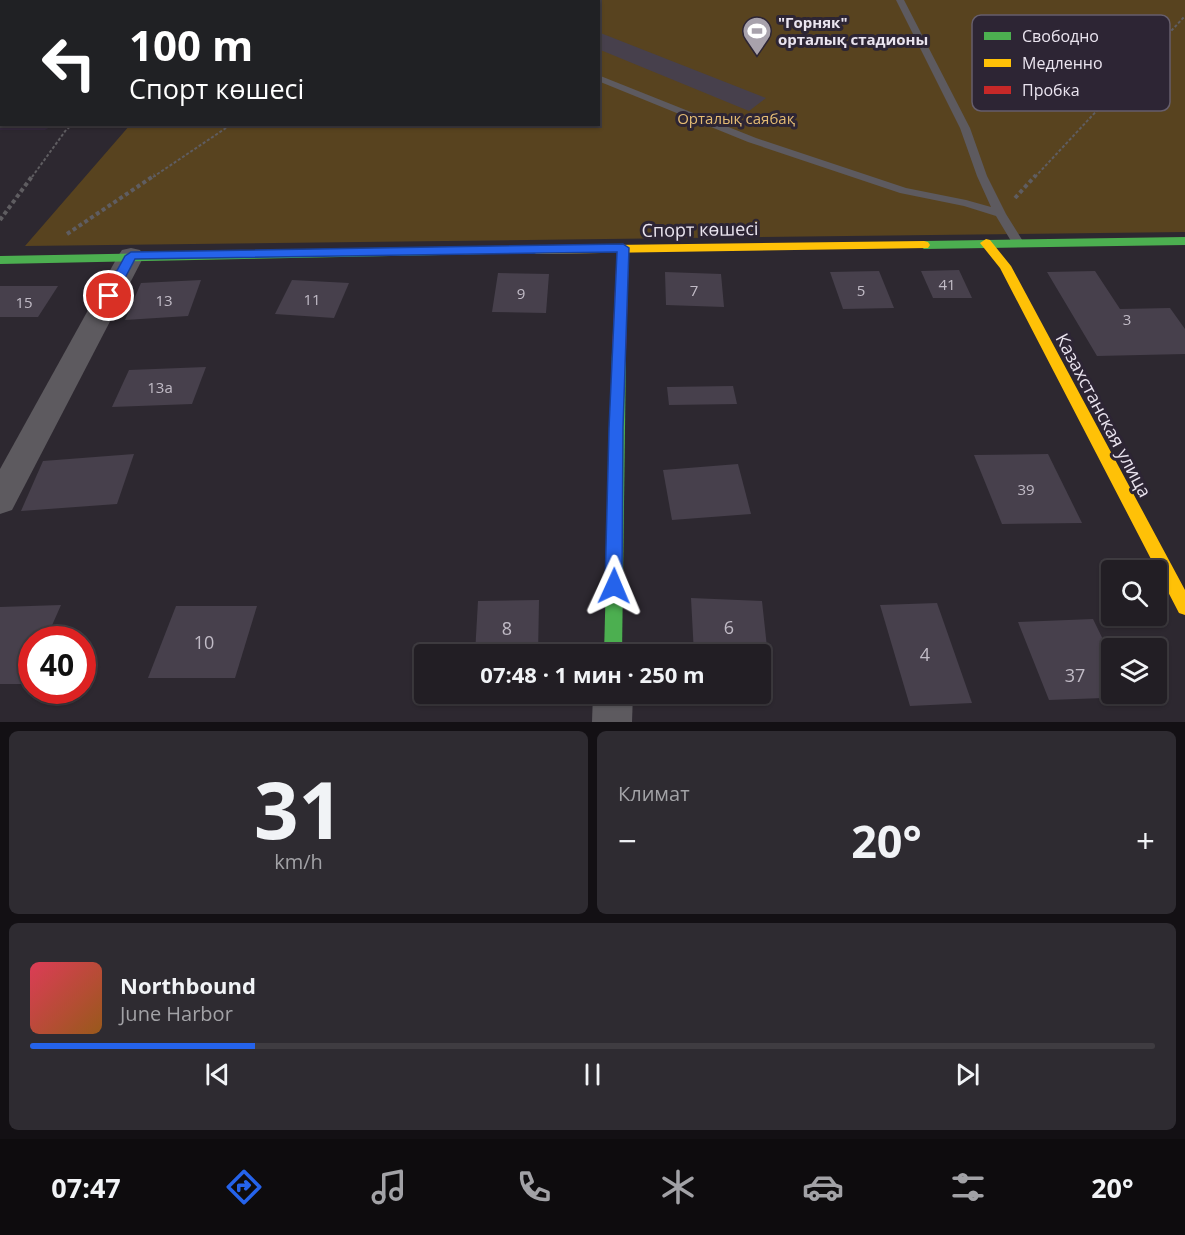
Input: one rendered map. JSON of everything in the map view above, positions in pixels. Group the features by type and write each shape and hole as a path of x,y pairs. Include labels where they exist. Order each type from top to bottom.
{"street":[{"name":"Спорт көшесі","path":"0,260 623,248 1185,241"},
{"name":"Казахстанская улица","path":"986,243 1005,266 1185,607"},
{"path":"613,644 616,440 623,248"},
{"path":"0,500 131,256"},
{"path":"612,704 612,722"}],"lane":[{"path":"900,0 965,128 982,176 1000,214 1018,243"},
{"path":"600,79 752,141 904,191 966,202 1000,214"}],"path":[{"path":"1170,32 1185,16"},
{"path":"1000,214 1096,111"},
{"path":"0,220 71,126"},
{"path":"29,259 229,126"}],"shaded area":[{"path":"0,126 51,126 45,130 0,130"}],"green space":[{"name":"Орталық саябақ","path":"600,0 1185,0 1185,232 25,246 129,126 600,126"}],"building":[{"path":"600,33 766,98 749,111 600,50"},
{"path":"959,270 972,298 933,298 921,271"},
{"path":"879,271 894,308 843,309 830,272"},
{"path":"1095,271 1120,309 1170,308 1185,329 1185,354 1097,356 1047,272"},
{"path":"665,272 721,274 724,307 666,305"},
{"path":"498,273 549,274 546,313 492,312"},
{"path":"201,280 188,316 125,320 141,283"},
{"path":"292,280 349,283 334,318 275,314"},
{"path":"0,286 58,286 38,317 0,317"},
{"path":"206,367 192,404 112,407 129,370"},
{"path":"733,386 737,404 669,405 667,387"},
{"path":"134,454 117,504 21,511 43,461"},
{"path":"1048,454 1082,523 1002,524 974,455"},
{"path":"738,464 751,514 672,520 663,470"},
{"path":"691,598 762,601 767,644 693,644"},
{"path":"539,600 538,644 476,644 478,601"},
{"path":"937,603 972,703 910,706 880,605"},
{"path":"61,605 52,626 18,626 18,684 0,684 0,607"},
{"path":"176,606 257,606 235,678 148,678"},
{"path":"1093,619 1102,638 1101,698 1049,700 1018,622"}],"traffic: fast":[{"path":"924,245 1185,241"},
{"path":"0,260 536,250"},
{"path":"613,644 619,352"}],"traffic: slow":[{"path":"986,243 1005,266 1185,607"},
{"path":"536,250 924,245"}],"traffic: jam":[{"path":"619,352 623,248"}],"place":[{"name":"\"Горняк\" орталық стадионы","path":"757,56"}],"route":[{"path":"109,296 131,256 623,248 616,428 614,586"}]}
